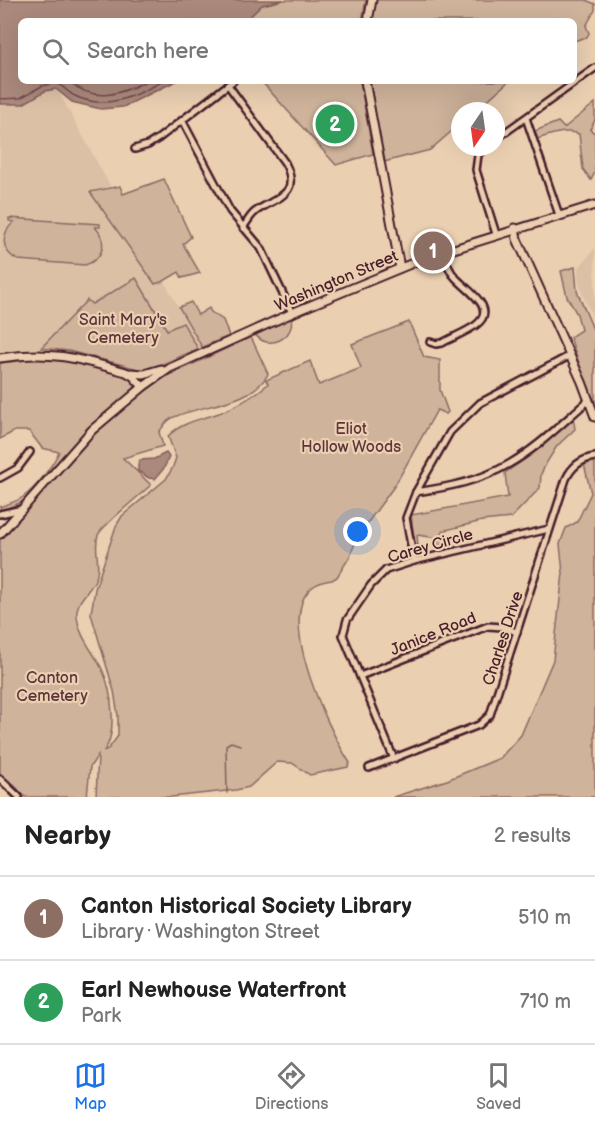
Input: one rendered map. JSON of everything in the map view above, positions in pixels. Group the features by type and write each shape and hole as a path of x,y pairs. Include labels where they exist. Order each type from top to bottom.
{"main road":[{"path":"369,18 372,0"},
{"path":"366,84 400,268"},
{"name":"Washington Street","path":"0,534 92,430 145,385 170,368 292,313 443,251 595,205"},
{"path":"515,228 517,239 595,417"},
{"name":"Washington Street","path":"0,358 36,353 59,355 134,374 150,373 194,357"},
{"path":"126,372 145,385"},
{"path":"134,374 143,378 145,385"}],"street":[{"path":"577,81 595,68"},
{"path":"135,149 148,146 183,122 229,84"},
{"path":"231,84 285,164 291,178 284,195 254,213 243,228"},
{"path":"505,133 573,84"},
{"path":"526,118 559,215"},
{"path":"183,122 230,212 261,248 292,313"},
{"path":"478,156 476,170 496,234"},
{"path":"430,342 442,343 475,326 483,314 481,302 455,278 443,251"},
{"path":"414,561 406,518 416,492 445,438 458,422 480,403 569,356"},
{"path":"416,492 463,484 510,464 589,400"},
{"path":"0,478 18,468 30,452"},
{"name":"Charles Drive","path":"369,768 479,725 490,715 569,472 580,461 595,457"},
{"path":"0,514 22,509"},
{"name":"Carey Circle","path":"394,759 343,635 347,620 386,570 414,561 549,529"},
{"name":"Janice Road","path":"360,676 488,626 502,627 517,632"},
{"path":"0,779 19,797"}],"shaded area":[{"path":"57,89 138,237 202,347 198,349 183,323 167,330 135,278 91,305 87,301 41,348 0,354 0,104 23,104 45,91"},
{"path":"595,248 595,322 583,296 578,280 578,269"}],"green space":[{"path":"283,0 366,0 363,18 248,18 262,5"},
{"path":"374,0 586,0 595,4 595,10 586,26 589,33 587,37 577,40 577,18 371,18"},
{"path":"264,84 361,84 373,154 336,165"},
{"path":"371,84 506,84 485,102 451,102 451,132 430,150 384,162"},
{"path":"595,103 595,120 590,130 595,133 595,172 591,180 583,169 579,134 563,132 537,139 535,131 558,122 564,128"},
{"path":"164,179 191,237 183,244 200,273 182,278 179,272 155,284 90,192 120,186 123,194"},
{"path":"9,218 100,224 100,227 95,227 102,238 102,249 96,258 85,265 18,260 12,257 4,243 6,232 14,222 9,221"},
{"path":"575,267 577,291 595,334 595,409 570,337 581,330 577,314 567,297 561,271"},
{"name":"Saint Mary's Cemetery","path":"136,278 167,330 183,323 198,349 153,368 142,370 69,351 41,348 87,300 92,304"},
{"path":"191,302 198,315 209,308 223,320 229,336 202,347 179,307"},
{"path":"291,318 289,331 279,340 266,342 255,334"},
{"path":"409,322 424,357 440,360 440,390 448,412 446,414 437,410 395,485 358,536 349,558 337,577 311,589 301,607 300,633 305,662 328,722 350,763 348,767 310,775 292,763 277,762 249,787 236,790 171,797 96,797 98,755 90,767 87,797 25,797 0,773 0,539 89,439 139,396 163,378 251,337 268,374 260,384 238,398 172,418 159,432 163,446 123,458 151,485 98,535 97,575 80,601 77,611 80,631 102,669 111,700 111,735 103,752 118,736 118,716 114,691 91,614 95,589 116,526 122,516 166,479 172,469 176,458 168,436 186,424 239,404 268,384 266,380 310,361 319,385 361,368 352,344"},
{"path":"43,358 101,368 132,380 135,387 65,454 24,501 1,511 0,507 20,499 33,488 59,452 42,448 29,431 15,431 0,439 0,363"},
{"path":"573,416 575,429 557,446 547,462 541,474 540,488 511,518 482,521 442,531 442,546 439,547 437,538 417,535 418,545 415,546 411,515 508,497 505,473 528,457"},
{"path":"595,462 595,797 393,797 447,780 500,758 521,735 553,660 563,573 560,544 566,528 577,522 591,493 584,464"}],"water":[{"path":"0,0 283,0 262,5 248,18 18,18 18,84 170,84 123,107 101,109 72,102 56,89 45,91 23,104 0,104"},
{"path":"166,453 169,457 155,479 138,471 140,460 154,459"}],"waterway":[{"path":"227,793 226,745 231,742 240,745"}],"place":[{"name":"Earl Newhouse Waterfront","path":"335,124"},
{"name":"Canton Historical Society Library","path":"433,251"}],"park label":[{"name":"Eliot Hollow Woods","path":"351,437"},
{"name":"Canton Cemetery","path":"52,686"}]}
